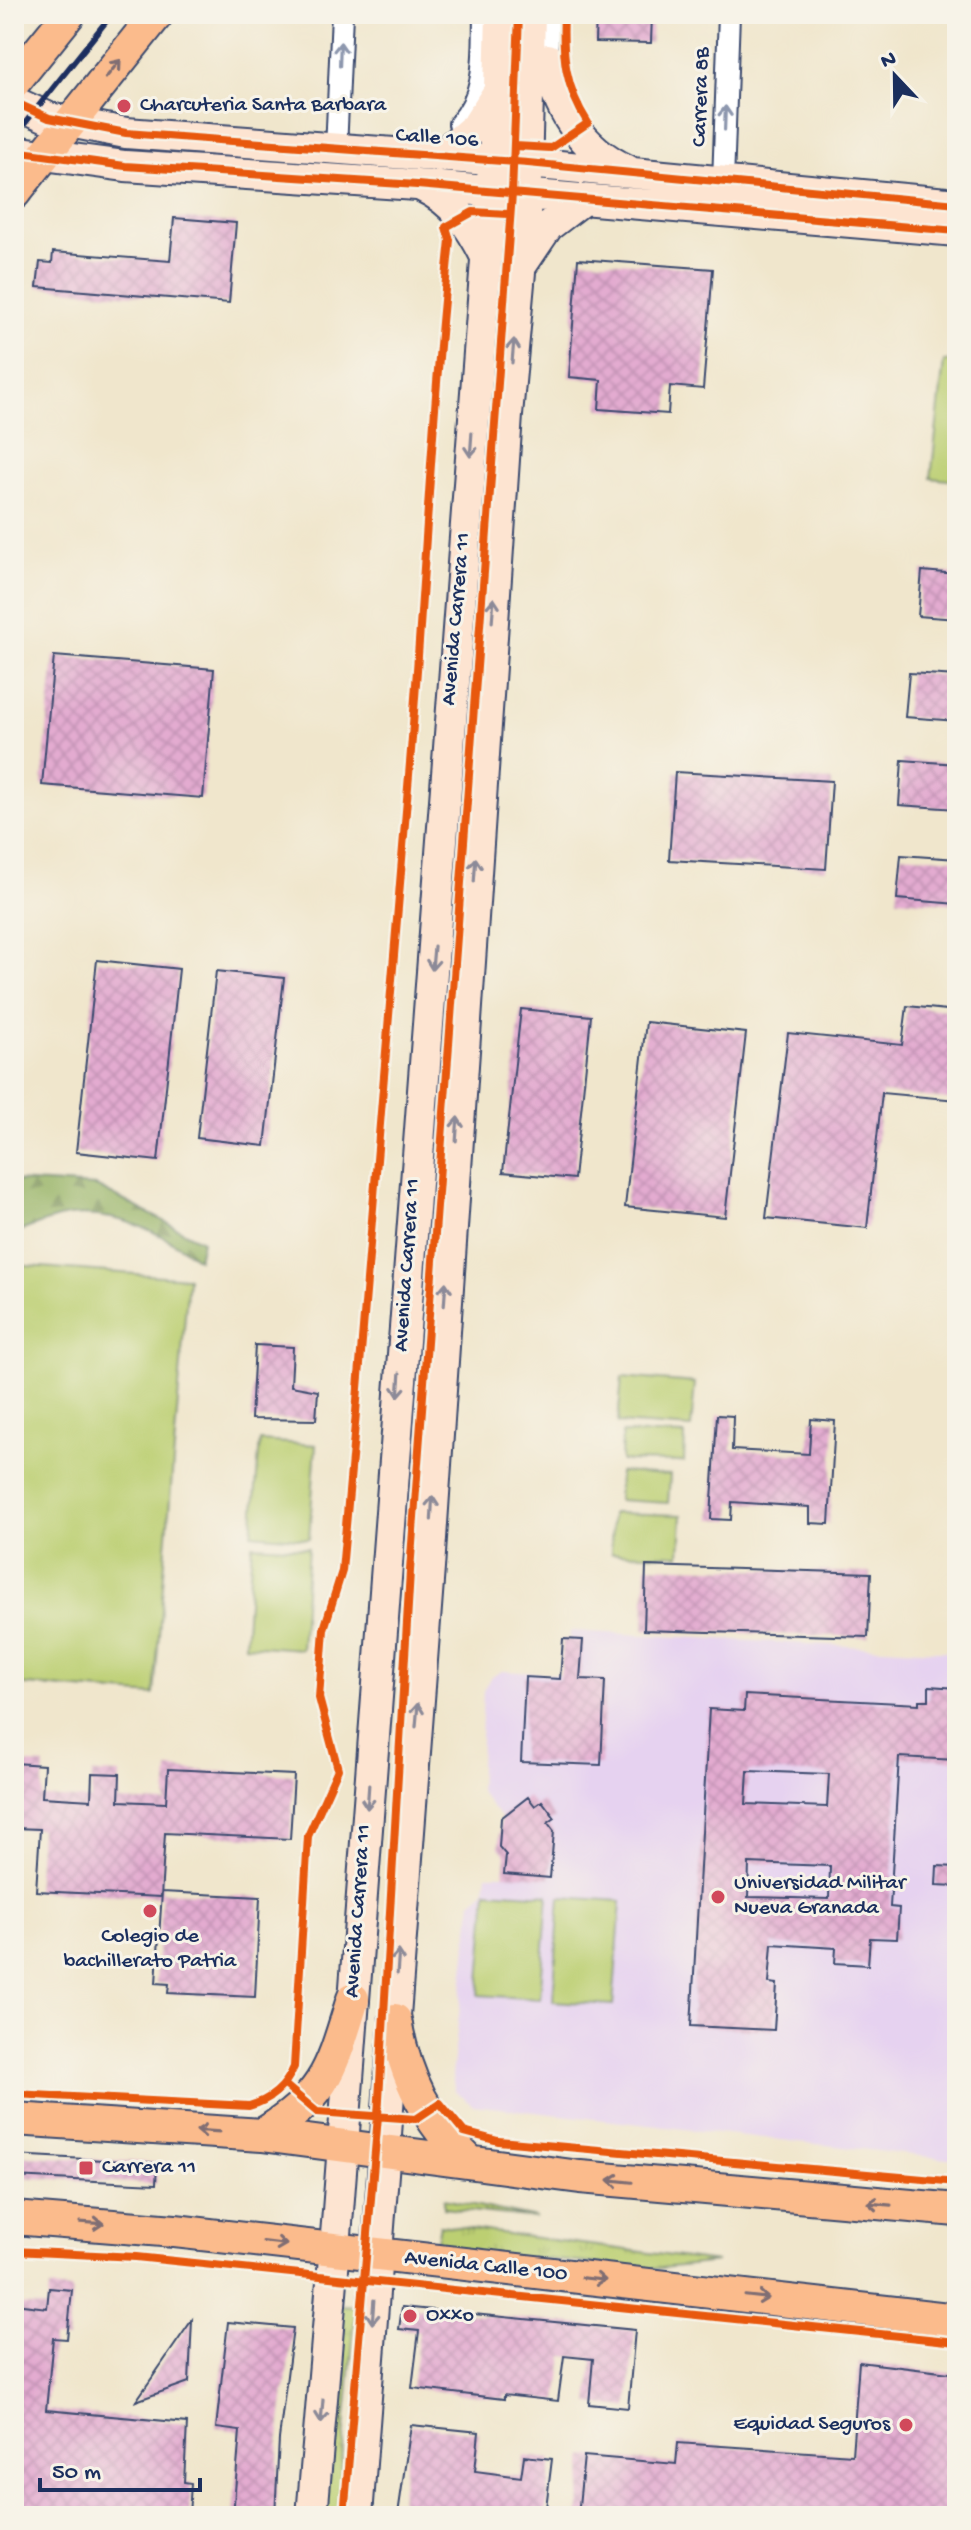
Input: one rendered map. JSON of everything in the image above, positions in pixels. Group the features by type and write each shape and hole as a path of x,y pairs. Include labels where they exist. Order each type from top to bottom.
{"main road":[{"path":"14,82 69,14"},
{"path":"14,193 29,153 69,123 157,14"},
{"name":"Avenida Carrera 11","path":"312,2516 335,2250 499,89 501,14"},
{"name":"Avenida Carrera 11","path":"357,2516 526,194 530,14"},
{"path":"548,59 557,96 572,126 597,152 637,174"},
{"path":"440,157 477,125 499,89"},
{"name":"Calle 106","path":"14,102 69,123 126,133 528,163 957,204"},
{"path":"29,153 125,166 417,185 957,231"},
{"path":"417,185 453,208 485,255"},
{"path":"520,273 539,237 582,200"},
{"path":"262,2135 307,2104 320,2088 353,1999"},
{"path":"395,2020 401,2052 421,2103 439,2130 470,2162"},
{"path":"14,2119 262,2135 677,2187 957,2210"},
{"name":"Avenida Calle 100","path":"14,2218 122,2225 957,2320"}],"street":[{"path":"336,150 342,14"},
{"path":"405,155 439,140 470,111 482,74 484,14"},
{"path":"528,163 548,59 549,14"},
{"name":"Carrera 8B","path":"723,182 729,14"}],"shaded area":[{"name":"Universidad Militar Nueva Granada","path":"570,1631 957,1652 957,2160 473,2105 455,2091 452,2076 472,1902 485,1891 487,1874 504,1874 506,1855 499,1847 501,1818 479,1791 483,1691 490,1678 502,1671 569,1675"}],"green space":[{"path":"103,140 452,171 451,177 98,154"},
{"path":"944,361 957,362 957,481 931,478"},
{"path":"14,1181 96,1186 202,1241 198,1259 153,1232 104,1217 62,1217 14,1233"},
{"path":"14,1265 188,1278 154,1695 14,1684"},
{"path":"622,1377 695,1383 691,1428 618,1423"},
{"path":"622,1433 685,1435 684,1462 621,1461"},
{"path":"260,1441 316,1445 309,1539 252,1534"},
{"path":"619,1472 670,1475 668,1503 618,1500"},
{"path":"612,1513 682,1515 680,1555 611,1553"},
{"path":"252,1545 308,1548 301,1649 245,1645"},
{"path":"487,1891 548,1895 540,1999 479,1995"},
{"path":"560,1897 621,1901 613,2005 553,2001"},
{"path":"444,2199 536,2218 444,2208"},
{"path":"440,2225 717,2262 652,2269 435,2249"},
{"path":"337,2305 356,2306 337,2516 318,2516"}],"building":[{"path":"596,14 652,14 651,43 595,42"},
{"path":"174,218 236,223 229,303 37,287 40,262 52,263 53,252 170,261"},
{"path":"578,259 713,269 703,389 670,386 668,414 599,409 601,380 569,377"},
{"path":"922,571 957,574 957,619 918,616"},
{"path":"54,656 214,669 203,798 42,785"},
{"path":"909,673 957,676 957,721 905,717"},
{"path":"902,760 957,764 957,809 899,805"},
{"path":"675,772 832,781 826,869 669,860"},
{"path":"901,855 957,859 957,904 897,899"},
{"path":"97,960 179,969 158,1161 76,1152"},
{"path":"216,971 284,978 265,1146 197,1138"},
{"path":"907,1006 957,1011 957,1100 882,1093 867,1228 766,1218 788,1033 902,1045"},
{"path":"521,1009 591,1016 574,1179 503,1172"},
{"path":"646,1022 746,1033 725,1217 625,1207"},
{"path":"255,1345 293,1347 291,1386 318,1391 316,1420 251,1419"},
{"path":"717,1415 733,1416 732,1450 809,1454 811,1419 835,1421 829,1524 810,1523 810,1507 732,1502 731,1520 711,1519"},
{"path":"646,1566 871,1573 868,1637 644,1630"},
{"path":"563,1639 583,1640 580,1679 605,1680 601,1765 521,1762 525,1677 560,1679"},
{"path":"929,1686 957,1688 957,1760 899,1757 890,1907 899,1908 897,1939 870,1938 868,1965 835,1963 836,1948 772,1944 769,1983 777,1984 774,2030 691,2026 709,1709 744,1711 745,1695 919,1704 919,1700 929,1700","holes":["748,1771 829,1774 827,1807 746,1804","749,1863 830,1866 829,1899 748,1897"]},
{"path":"14,1763 44,1765 42,1797 91,1800 92,1773 120,1774 119,1801 166,1803 168,1769 294,1775 290,1839 165,1833 161,1897 36,1891 40,1829 14,1828"},
{"path":"528,1797 535,1806 542,1801 555,1818 548,1823 554,1831 550,1878 504,1874 506,1855 499,1847 501,1818"},
{"path":"937,1866 957,1867 957,1886 936,1885"},
{"path":"162,1892 260,1897 255,1997 168,1993 169,1984 156,1983"},
{"name":"Carrera 11","path":"14,2155 157,2163 156,2184 14,2177"},
{"path":"49,2288 72,2290 67,2339 53,2338 46,2410 187,2423 184,2482 191,2483 189,2516 17,2516 18,2510 14,2510 14,2304 47,2308"},
{"path":"402,2307 635,2330 628,2408 589,2404 593,2359 564,2356 558,2401 504,2395 504,2399 412,2388 419,2331 399,2329"},
{"path":"192,2320 189,2382 136,2401"},
{"path":"228,2322 293,2328 279,2439 275,2516 233,2516 240,2431 216,2428"},
{"path":"859,2362 957,2374 957,2516 643,2513 643,2516 578,2516 584,2456 676,2464 678,2443 852,2455"},
{"path":"411,2425 479,2432 475,2471 521,2477 524,2456 552,2459 545,2516 398,2514"}],"railway":[{"path":"14,137 112,14"}],"cycle path":[{"path":"344,2516 378,2116 410,1571 512,194 519,14"},
{"path":"515,146 551,148 588,123 574,97 567,71 564,14"},
{"path":"14,102 49,118 126,133 528,163 957,204"},
{"path":"14,151 125,166 417,185 957,231"},
{"path":"14,2094 249,2106 276,2092 294,2067 308,1836 338,1769 319,1698 324,1629 342,1571 360,1372 450,240 446,227 473,212 508,214"},
{"path":"285,2085 317,2112 416,2119 440,2103 464,2132 498,2141 957,2182"},
{"path":"14,2251 136,2257 957,2342"}],"place":[{"name":"Charcuteria Santa Barbara","path":"124,106"},
{"name":"Universidad Militar Nueva Granada","path":"718,1897"},
{"name":"Colegio de bachillerato Patria","path":"150,1911"},
{"name":"Carrera 11","path":"86,2168"},
{"name":"Oxxo","path":"410,2316"},
{"name":"Equidad Seguros","path":"906,2425"}]}
